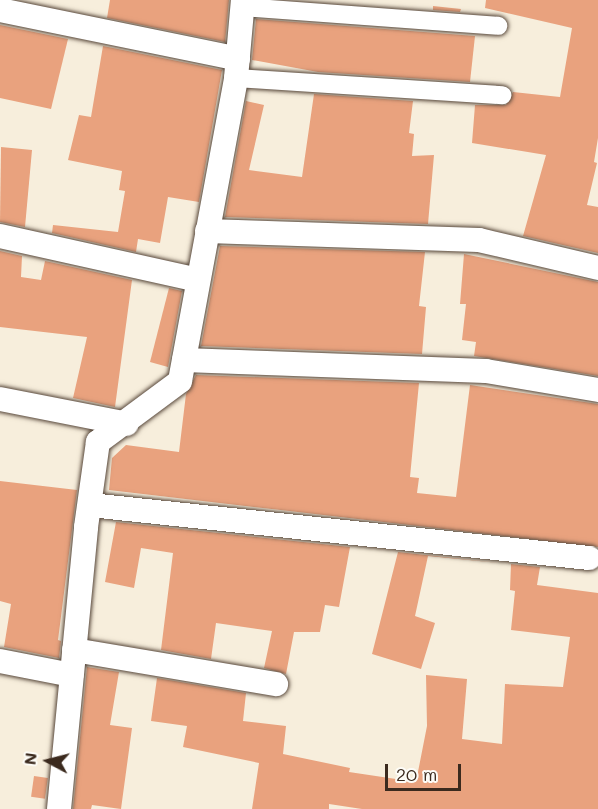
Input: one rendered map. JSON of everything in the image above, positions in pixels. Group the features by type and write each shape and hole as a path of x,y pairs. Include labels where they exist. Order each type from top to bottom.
{"street":[{"path":"59,809 74,650 98,442 128,424 180,381 237,69 243,3 498,26"},
{"path":"0,10 237,69 502,95"},
{"path":"207,231 479,240 598,268"},
{"path":"0,236 198,280"},
{"path":"184,360 486,371 598,390"},
{"path":"0,399 128,424"},
{"path":"90,505 589,558"},
{"path":"74,650 276,684"},
{"path":"0,661 72,675"}],"building":[{"path":"110,0 229,0 225,42 107,18"},
{"path":"486,0 598,0 598,138 594,162 597,163 587,205 598,207 598,253 523,236 546,155 472,143 475,105 506,105 513,92 560,97 572,28 485,8"},
{"path":"433,6 461,9 460,12 433,10"},
{"path":"256,19 475,36 470,82 318,72 252,60"},
{"path":"0,25 68,39 51,109 0,98"},
{"path":"103,46 222,70 199,202 168,197 160,243 138,239 136,252 52,233 53,225 118,232 125,191 119,190 122,171 68,160 79,115 91,117"},
{"path":"314,94 413,101 409,133 414,134 412,156 434,155 428,224 225,217 246,101 264,105 249,170 302,177"},
{"path":"1,147 32,150 25,227 0,222"},
{"path":"220,246 425,252 419,306 426,307 422,354 201,346"},
{"path":"0,251 22,256 21,277 41,280 45,261 132,280 115,407 73,398 87,337 0,327"},
{"path":"464,254 598,282 598,376 474,356 476,342 462,340 466,304 460,304"},
{"path":"169,288 182,291 168,367 150,362"},
{"path":"196,375 419,383 410,477 419,478 417,493 456,497 470,385 598,404 598,547 109,490 112,458 126,445 179,452 186,394"},
{"path":"0,481 77,490 58,640 61,641 59,658 4,647 11,604 0,601"},
{"path":"116,522 350,547 339,607 325,605 320,632 294,632 286,674 264,668 272,631 216,623 211,659 161,650 173,553 141,548 134,588 105,582"},
{"path":"398,552 500,563 428,556 415,616 435,623 421,669 372,654"},
{"path":"511,564 540,567 537,585 598,593 598,809 362,809 329,804 329,809 252,809 259,763 183,747 187,726 151,721 157,678 246,693 243,721 286,726 283,754 350,768 349,772 416,782 427,726 426,675 467,679 462,739 502,744 505,684 563,687 570,637 511,630 515,591 510,590"},
{"path":"87,667 119,672 110,725 132,728 121,809 92,805 91,809 73,809"},
{"path":"34,776 48,778 45,799 31,797"}]}
